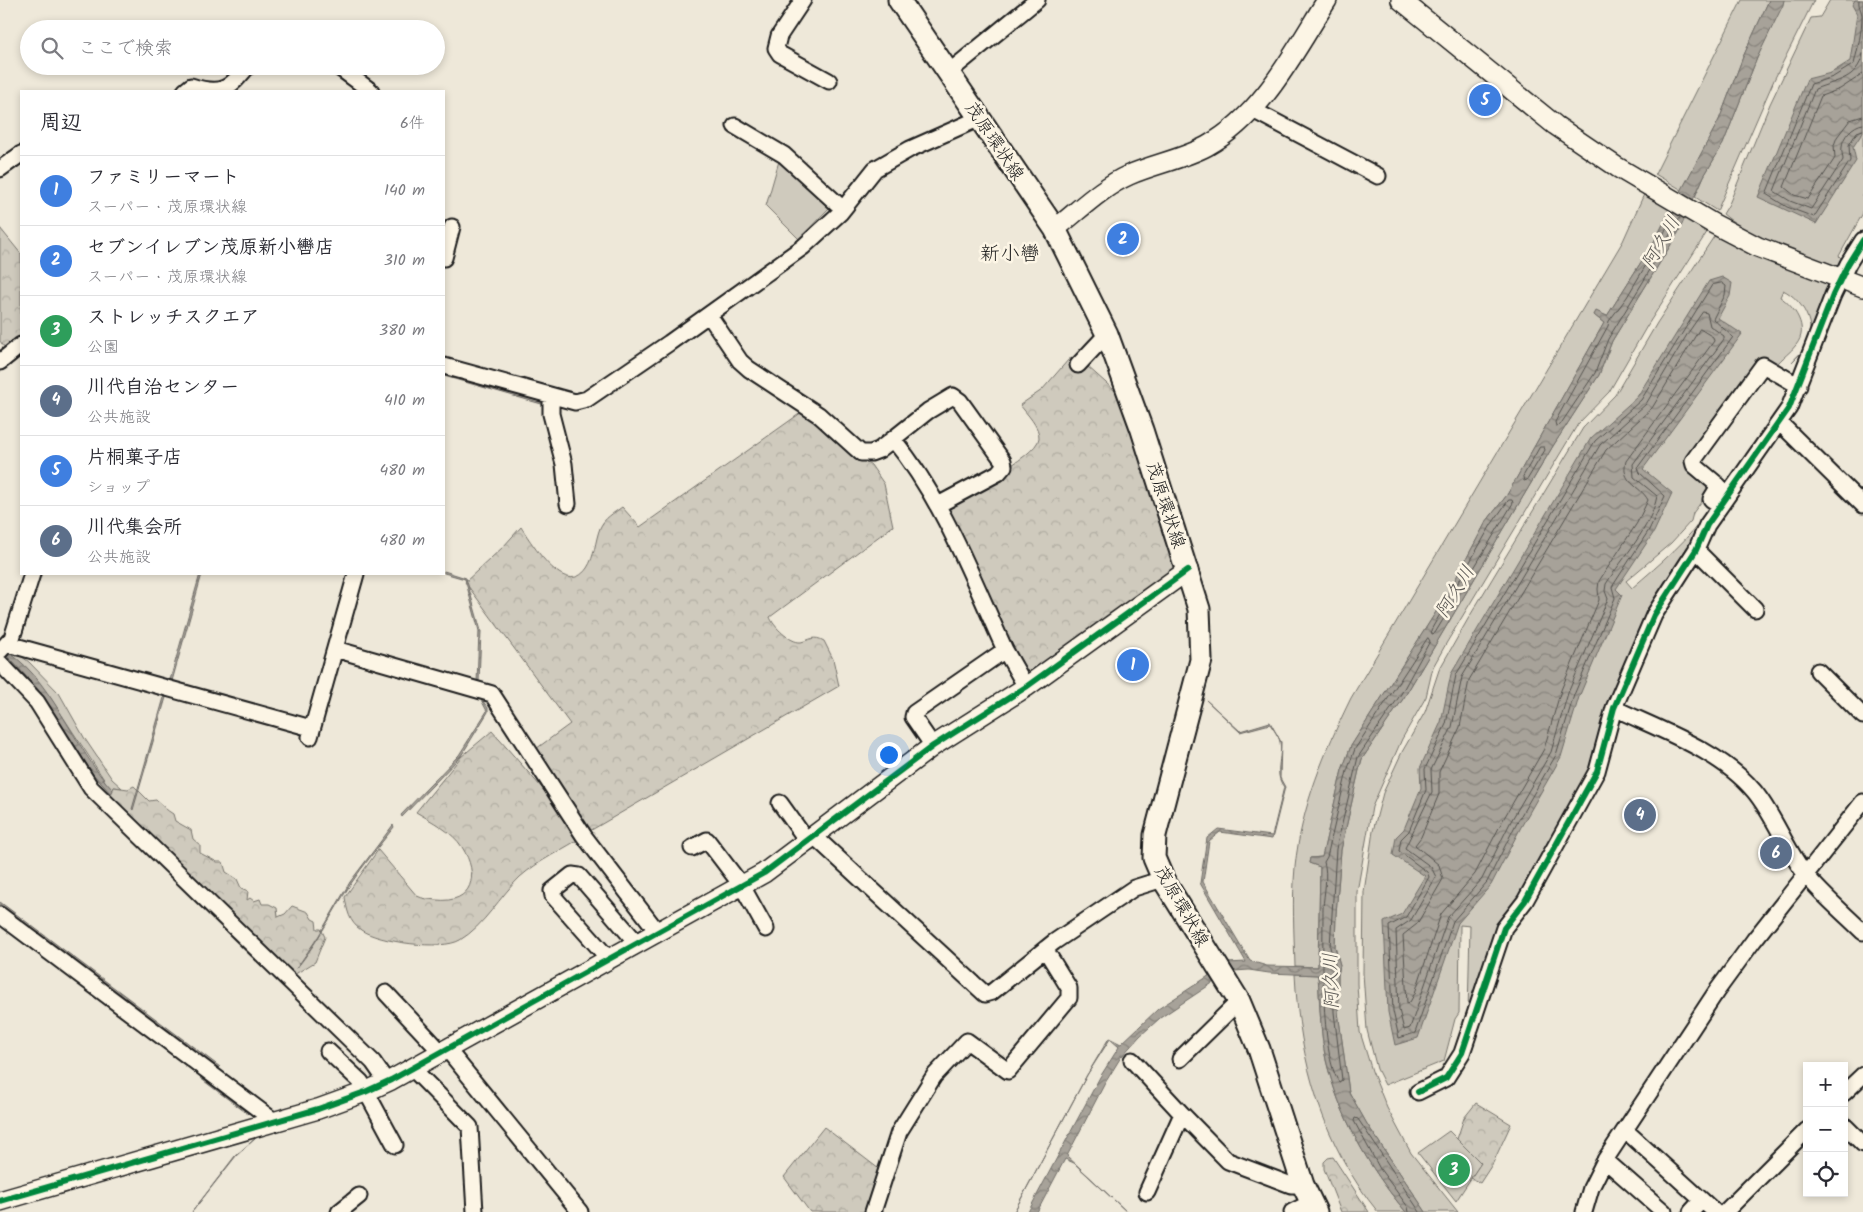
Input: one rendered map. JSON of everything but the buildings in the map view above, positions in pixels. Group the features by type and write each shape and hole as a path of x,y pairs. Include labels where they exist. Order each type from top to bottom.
{"main road":[{"name":"茂原環状線","path":"899,0 1055,229 1107,334 1188,570 1199,608 1201,660 1154,835 1154,858 1163,879 1239,1001 1259,1049 1305,1203"}],"street":[{"path":"803,0 779,36 776,48 780,54 829,81"},
{"path":"949,72 1037,0"},
{"path":"1055,229 1113,183 1134,173 1207,146 1253,110 1327,0"},
{"path":"1401,0 1585,147 1712,223 1758,247 1863,287"},
{"path":"223,90 240,75"},
{"path":"349,75 370,90"},
{"path":"186,90 192,86 204,90"},
{"path":"1253,110 1378,176"},
{"path":"445,366 575,402 587,399 709,315 803,247 843,209 875,168 910,149 980,118"},
{"path":"735,126 784,154 843,209"},
{"path":"0,169 20,155"},
{"path":"445,254 452,227"},
{"path":"1418,1092 1446,1078 1462,1053 1504,928 1525,901 1597,771 1614,708 1654,615 1696,550 1707,526 1720,505 1754,454 1780,423 1799,386 1841,279 1863,240"},
{"path":"709,315 740,361 749,369 819,415 861,453 871,453 879,450 941,402 953,396 960,401 1001,457 1004,466 998,473 938,505"},
{"path":"1078,364 1107,334"},
{"path":"0,362 20,345"},
{"path":"1720,505 1711,499 1719,486 1694,466 1693,461 1763,365 1799,386"},
{"path":"550,396 551,414 564,459 568,504"},
{"path":"1780,423 1863,505"},
{"path":"893,439 914,464 938,505 1005,650 1026,687"},
{"path":"1696,550 1755,609"},
{"path":"0,1201 318,1109 389,1081 636,942 742,886 811,839 933,746 1026,687 1188,570"},
{"path":"32,575 5,647 310,733 356,575"},
{"path":"335,650 492,694 584,836 657,931"},
{"path":"933,746 913,717 914,713 1005,650"},
{"path":"0,663 37,702 91,788 373,1062 389,1081"},
{"path":"1818,671 1863,716"},
{"path":"1614,708 1671,736 1697,746 1737,775 1754,791 1806,875 1863,932"},
{"path":"1584,1212 1591,1188 1605,1160 1626,1131 1716,992 1863,802"},
{"path":"780,803 811,839 985,994 992,992 1045,949 1134,888 1163,879"},
{"path":"692,848 707,840 742,886 766,929"},
{"path":"608,958 553,896 552,891 555,887 572,875 579,876 636,942"},
{"path":"0,915 274,1121"},
{"path":"873,1212 895,1139 934,1076 968,1041 1008,1071 1069,998 1069,988 1045,949"},
{"path":"386,993 444,1050 580,1212"},
{"path":"1180,1059 1239,1001"},
{"path":"328,1051 361,1082 395,1145"},
{"path":"1132,1060 1228,1161 1291,1185 1305,1203"},
{"path":"410,1069 470,1127 475,1212"},
{"path":"1848,1089 1863,1075"},
{"path":"1147,1192 1182,1114"},
{"path":"1848,1129 1863,1144"},
{"path":"1626,1131 1715,1212"},
{"path":"1725,1212 1803,1134"},
{"path":"1605,1160 1664,1212"},
{"path":"339,1212 359,1196"},
{"path":"1691,1212 1702,1200"}],"green space":[{"path":"1742,0 1769,0 1743,57 1719,120 1682,190 1655,174"},
{"path":"1784,0 1814,0 1774,80 1717,211 1695,197 1704,176 1723,144 1757,58"},
{"path":"1830,0 1863,0 1863,213 1839,256 1842,259 1842,268 1764,239 1723,214 1729,204 1770,104 1811,18 1820,17"},
{"path":"779,161 829,208 799,239 766,206"},
{"path":"1645,192 1671,208 1655,240 1607,316 1596,312 1594,315 1604,323 1507,495 1486,522 1448,593 1351,746 1342,770 1322,857 1310,858 1309,863 1320,867 1318,967 1295,966 1294,892 1298,845 1308,801 1332,738 1351,698 1623,241"},
{"path":"1686,215 1709,229 1647,326 1609,392 1578,424 1447,642 1433,667 1426,697 1402,739 1372,807 1357,892 1357,984 1360,1032 1372,1071 1387,1108 1411,1153 1458,1212 1426,1212 1367,1124 1349,1092 1338,1012 1338,975 1340,965 1335,947 1336,914 1341,850 1359,770 1362,759 1405,696 1553,446 1599,375 1612,341 1678,233"},
{"path":"0,228 20,253 20,346 9,354 0,341"},
{"path":"1717,232 1832,282 1807,347 1792,362 1806,347 1810,331 1809,322 1802,306 1783,290 1780,297 1795,312 1801,325 1800,338 1794,348 1776,365 1763,357 1686,464 1713,486 1693,513 1691,521 1671,543 1626,581 1632,588 1684,541 1710,508 1591,767 1525,887 1468,1014 1470,926 1460,925 1459,1013 1455,1019 1444,1061 1385,1085 1377,1069 1367,1030 1363,973 1364,892 1373,831 1383,793 1402,752 1425,712 1439,670 1468,619 1583,428 1615,395 1657,323"},
{"path":"1078,358 1124,399 1174,571 1026,687 938,505 1011,466 1035,446 1039,434 1032,420 1020,405 1042,390 1069,359"},
{"path":"802,412 871,465 884,484 893,526 770,617 778,629 792,640 801,642 815,638 824,641 833,659 839,686 588,832 529,754 570,724 465,582 503,547 521,527 540,555 559,573 569,577 578,576 590,563 602,524 622,507 640,527"},
{"path":"8,650 13,650 29,662 59,693 85,739 112,779 122,788 114,787 113,790 107,784 50,697"},
{"path":"5,653 47,701 93,774 111,794 109,799 92,781 0,658"},
{"path":"492,731 584,836 527,871 477,927 460,940 439,945 410,944 381,938 361,930 351,919 345,897 378,850 417,896 422,898 448,900 458,897 470,886 471,868 468,857 462,847 453,836 416,812 461,757"},
{"path":"134,786 149,801 156,800 173,814 175,821 191,830 193,839 200,845 200,853 217,862 223,862 226,872 237,879 241,888 248,891 247,900 250,898 254,901 260,899 262,904 269,904 277,908 278,917 285,914 292,906 308,912 312,919 316,921 317,929 321,929 325,937 315,962 292,976 109,799 114,787 128,789"},
{"path":"0,905 218,1069 216,1073 0,911"},
{"path":"1295,974 1318,975 1324,1049 1339,1101 1347,1121 1368,1160 1406,1212 1378,1212 1342,1159 1317,1100 1309,1069 1297,1006"},
{"path":"1476,1103 1511,1124 1493,1163 1480,1183 1471,1178 1481,1163 1457,1139 1464,1118"},
{"path":"824,1127 879,1169 868,1212 810,1212 784,1177"},
{"path":"1449,1131 1481,1163 1456,1201 1418,1153"},
{"path":"1333,1157 1369,1212 1341,1212 1324,1169 1324,1162 1328,1158"}],"water":[{"name":"阿久川","path":"1769,0 1784,0 1757,58 1723,144 1704,176 1678,233 1612,341 1599,375 1553,446 1405,696 1362,759 1341,850 1336,914 1335,947 1340,965 1338,975 1338,1012 1349,1092 1367,1124 1426,1212 1406,1212 1368,1160 1347,1121 1326,1060 1321,1028 1318,975 1269,973 1249,970 1234,971 1226,974 1160,1018 1140,1036 1121,1057 1105,1083 1067,1156 1127,1212 1074,1163 1065,1159 1037,1212 1028,1212 1100,1077 1119,1047 1110,1039 1087,1075 1109,1038 1121,1044 1158,1009 1228,963 1246,962 1200,883 1207,838 1218,829 1272,836 1284,787 1279,776 1281,751 1280,778 1285,787 1272,839 1220,832 1209,841 1203,882 1250,961 1267,966 1318,967 1320,867 1309,863 1310,858 1322,857 1342,770 1351,746 1448,593 1486,522 1507,495 1604,323 1594,315 1596,311 1607,316 1655,240 1719,120 1743,57"},
{"path":"1855,0 1863,0 1863,132 1853,147 1856,161 1816,224 1758,197 1807,79 1831,73 1850,61 1857,14 1852,5"},
{"path":"1722,277 1732,283 1730,296 1718,318 1742,334 1643,469 1672,493 1654,532 1616,589 1622,595 1579,697 1561,757 1521,827 1491,885 1458,923 1418,1038 1395,1045 1388,1012 1384,922 1402,914 1425,876 1393,855 1396,837 1404,829 1421,788 1420,768 1441,722 1451,674 1591,438 1637,397 1709,281"},
{"path":"445,374 546,403 545,405 445,376"},
{"path":"445,571 466,578 481,631 479,682 477,682 479,631 465,579 445,573"},
{"path":"200,575 202,575 172,681 170,680"},
{"path":"0,648 17,659 33,674 61,713 99,774 113,790 111,794 93,774 37,688"},
{"path":"165,694 167,694 133,810 132,809"},
{"path":"479,696 488,708 488,712 461,756 402,817 401,815 459,755 487,711"},
{"path":"1206,700 1240,731 1270,722 1277,734 1270,724 1240,732"},
{"path":"393,825 394,827 350,885 318,938 296,969 318,937 350,882"},
{"path":"0,902 220,1067 218,1069 0,905"},
{"path":"202,1076 249,1112 248,1114 200,1078"},
{"path":"257,1137 236,1156 192,1212 235,1156"}],"cycle path":[{"path":"1418,1092 1446,1078 1462,1053 1504,928 1525,901 1597,771 1614,708 1654,615 1696,550 1707,525 1789,408 1833,295 1848,264 1863,240"},
{"path":"0,1201 318,1109 365,1092 391,1080 764,873 933,746 1026,687 1188,570"}],"place":[{"name":"片桐菓子店","path":"1485,100"},
{"name":"セブンイレブン茂原新小轡店","path":"1123,239"},
{"name":"ファミリーマート","path":"1133,665"},
{"name":"川代自治センター","path":"1640,815"},
{"name":"川代集会所","path":"1776,853"},
{"name":"ストレッチスクエア","path":"1454,1170"}],"district":[{"name":"新小轡","path":"1010,253"}]}
